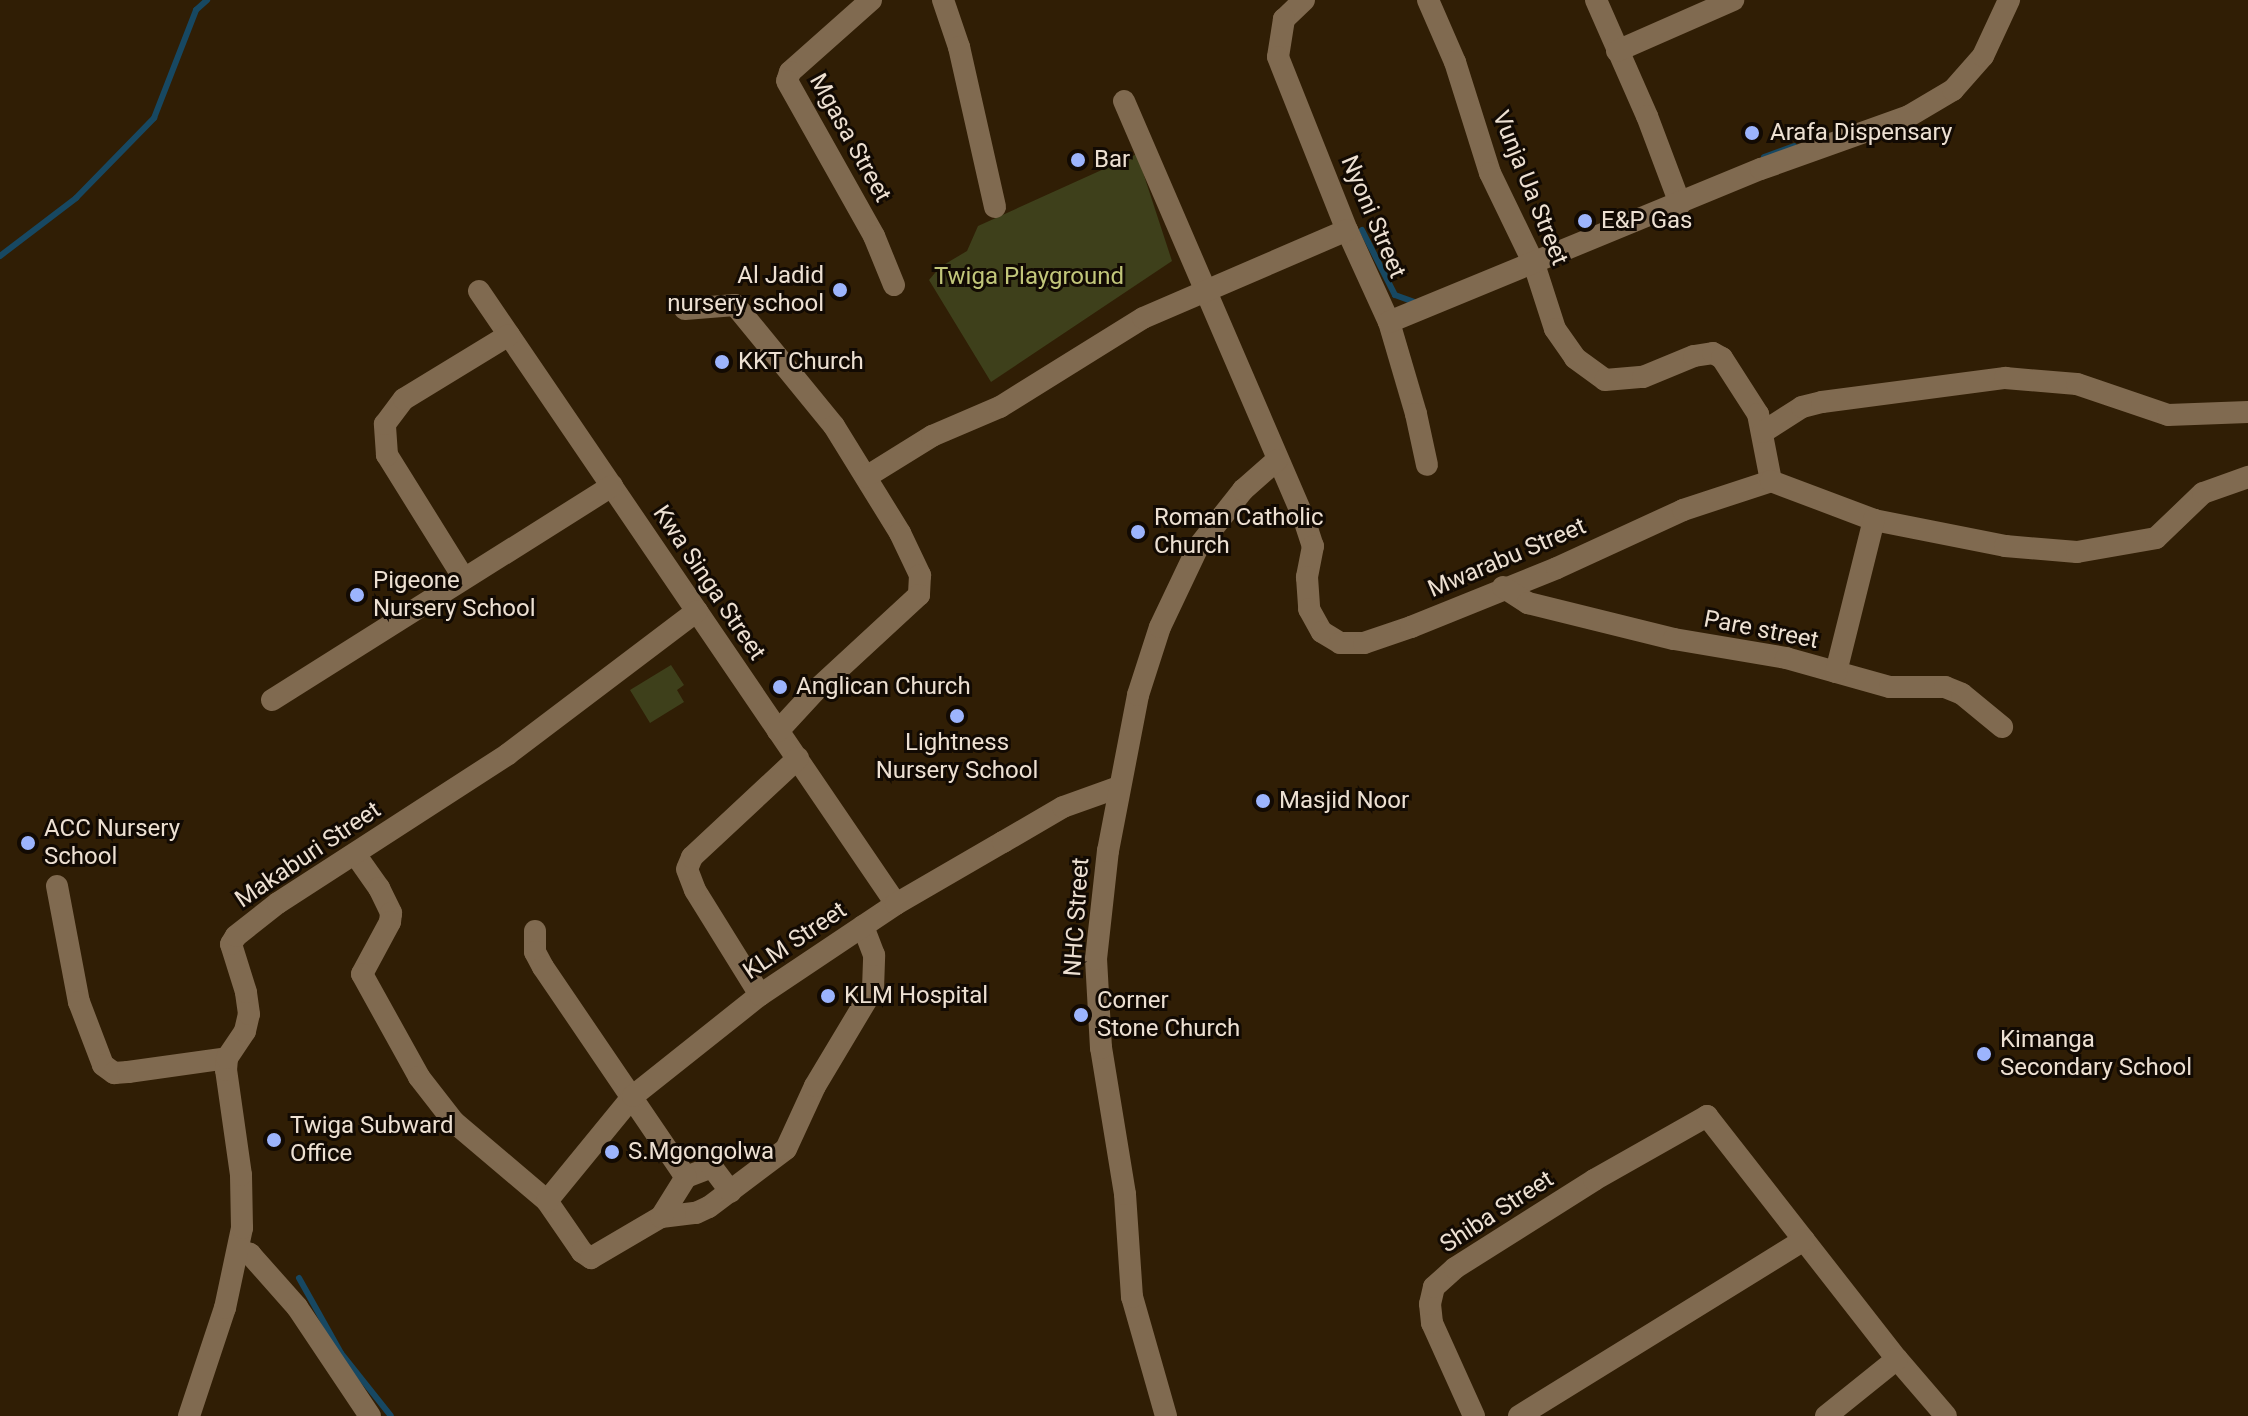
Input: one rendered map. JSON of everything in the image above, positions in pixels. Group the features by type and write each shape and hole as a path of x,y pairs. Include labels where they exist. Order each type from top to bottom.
{"street":[{"name":"Mgasa Street","path":"871,0 790,72 787,81 874,236 894,285"},
{"path":"943,0 959,47 995,207"},
{"name":"Nyoni Street","path":"1304,0 1284,19 1278,57 1347,230 1389,322 1416,414 1427,465"},
{"name":"Vunja Ua Street","path":"1428,0 1455,62 1490,173 1534,264 1555,329 1575,358 1605,380 1643,377 1694,356 1713,353 1722,358 1738,379 1758,414 1763,432"},
{"path":"1596,0 1680,204"},
{"path":"1617,51 1733,0"},
{"path":"1389,322 1761,169 1909,116 1953,90 1993,42 2009,0"},
{"name":"Mwarabu Street","path":"1124,101 1313,546 1307,577 1309,609 1330,639 1364,643 1557,568 1683,510 1771,481"},
{"path":"866,477 932,436 1000,407 1143,318 1347,230"},
{"name":"Kwa Singa Street","path":"479,291 798,758 847,837 896,904"},
{"path":"685,309 735,305 834,426 920,575 919,595 778,731"},
{"path":"463,577 387,455 385,424 404,399 509,335"},
{"path":"2248,412 2168,415 2077,384 2005,378 1822,402 1802,407 1763,432 1771,481 1874,520 2044,551 2094,550 2156,538 2203,493 2248,477"},
{"name":"NHC Street","path":"1166,1416 1132,1297 1125,1194 1101,1048 1096,959 1119,787 1138,695 1160,627 1198,547 1243,490 1277,460"},
{"path":"272,700 361,647 463,577 612,486"},
{"path":"1836,672 1874,520"},
{"name":"Pare street","path":"1503,587 1528,603 1563,614 1674,639 1786,658 1890,687 1953,689 2002,727"},
{"name":"Makaburi Street","path":"227,1058 245,1031 249,1014 246,992 231,944 236,936 278,903 508,754 697,611"},
{"path":"760,995 695,890 687,869 692,857 798,758"},
{"name":"KLM Street","path":"547,1201 633,1096 760,995 896,904 1063,807 1119,787"},
{"path":"355,854 379,888 391,913 390,922 363,965 364,981 432,1098 454,1122 547,1201 582,1252 591,1258 661,1217 696,1213 731,1192 786,1149 815,1086 873,989 874,955 863,926"},
{"path":"57,886 79,1002 97,1058 103,1065 114,1073 227,1058 243,1204 238,1250 225,1308 189,1416"},
{"path":"535,931 535,952 543,967 686,1177"},
{"name":"Shiba Street","path":"1474,1416 1432,1323 1430,1304 1434,1287 1455,1268 1694,1121 1711,1117 1804,1240"},
{"path":"661,1217 686,1177 712,1167 731,1192"},
{"path":"1519,1416 1804,1240 1946,1416"},
{"path":"238,1250 250,1254 297,1307 370,1416"},
{"path":"1826,1416 1897,1359"}],"green space":[{"name":"Twiga Playground","path":"1137,154 1172,261 991,382 929,280 940,267 967,251 978,226"},
{"path":"671,665 684,685 677,690 684,702 650,723 630,690"}],"waterway":[{"path":"0,256 76,198 154,118 196,10 207,0"},
{"path":"1764,157 1794,146"},
{"path":"1362,230 1395,295 1417,303"},
{"path":"299,1278 341,1353 391,1416"}],"place":[{"name":"Arafa Dispensary","path":"1752,133"},
{"name":"Bar","path":"1078,160"},
{"name":"E&P Gas","path":"1585,221"},
{"name":"Al Jadid nursery school","path":"840,290"},
{"name":"KKT Church","path":"722,362"},
{"name":"Roman Catholic Church","path":"1138,532"},
{"name":"Pigeone Nursery School","path":"357,595"},
{"name":"Anglican Church","path":"780,687"},
{"name":"Lightness Nursery School","path":"957,716"},
{"name":"Masjid Noor","path":"1263,801"},
{"name":"ACC Nursery School","path":"28,843"},
{"name":"KLM Hospital","path":"828,996"},
{"name":"Corner Stone Church","path":"1081,1015"},
{"name":"Kimanga Secondary School","path":"1984,1054"},
{"name":"Twiga Subward Office","path":"274,1140"},
{"name":"S.Mgongolwa","path":"612,1152"}]}
